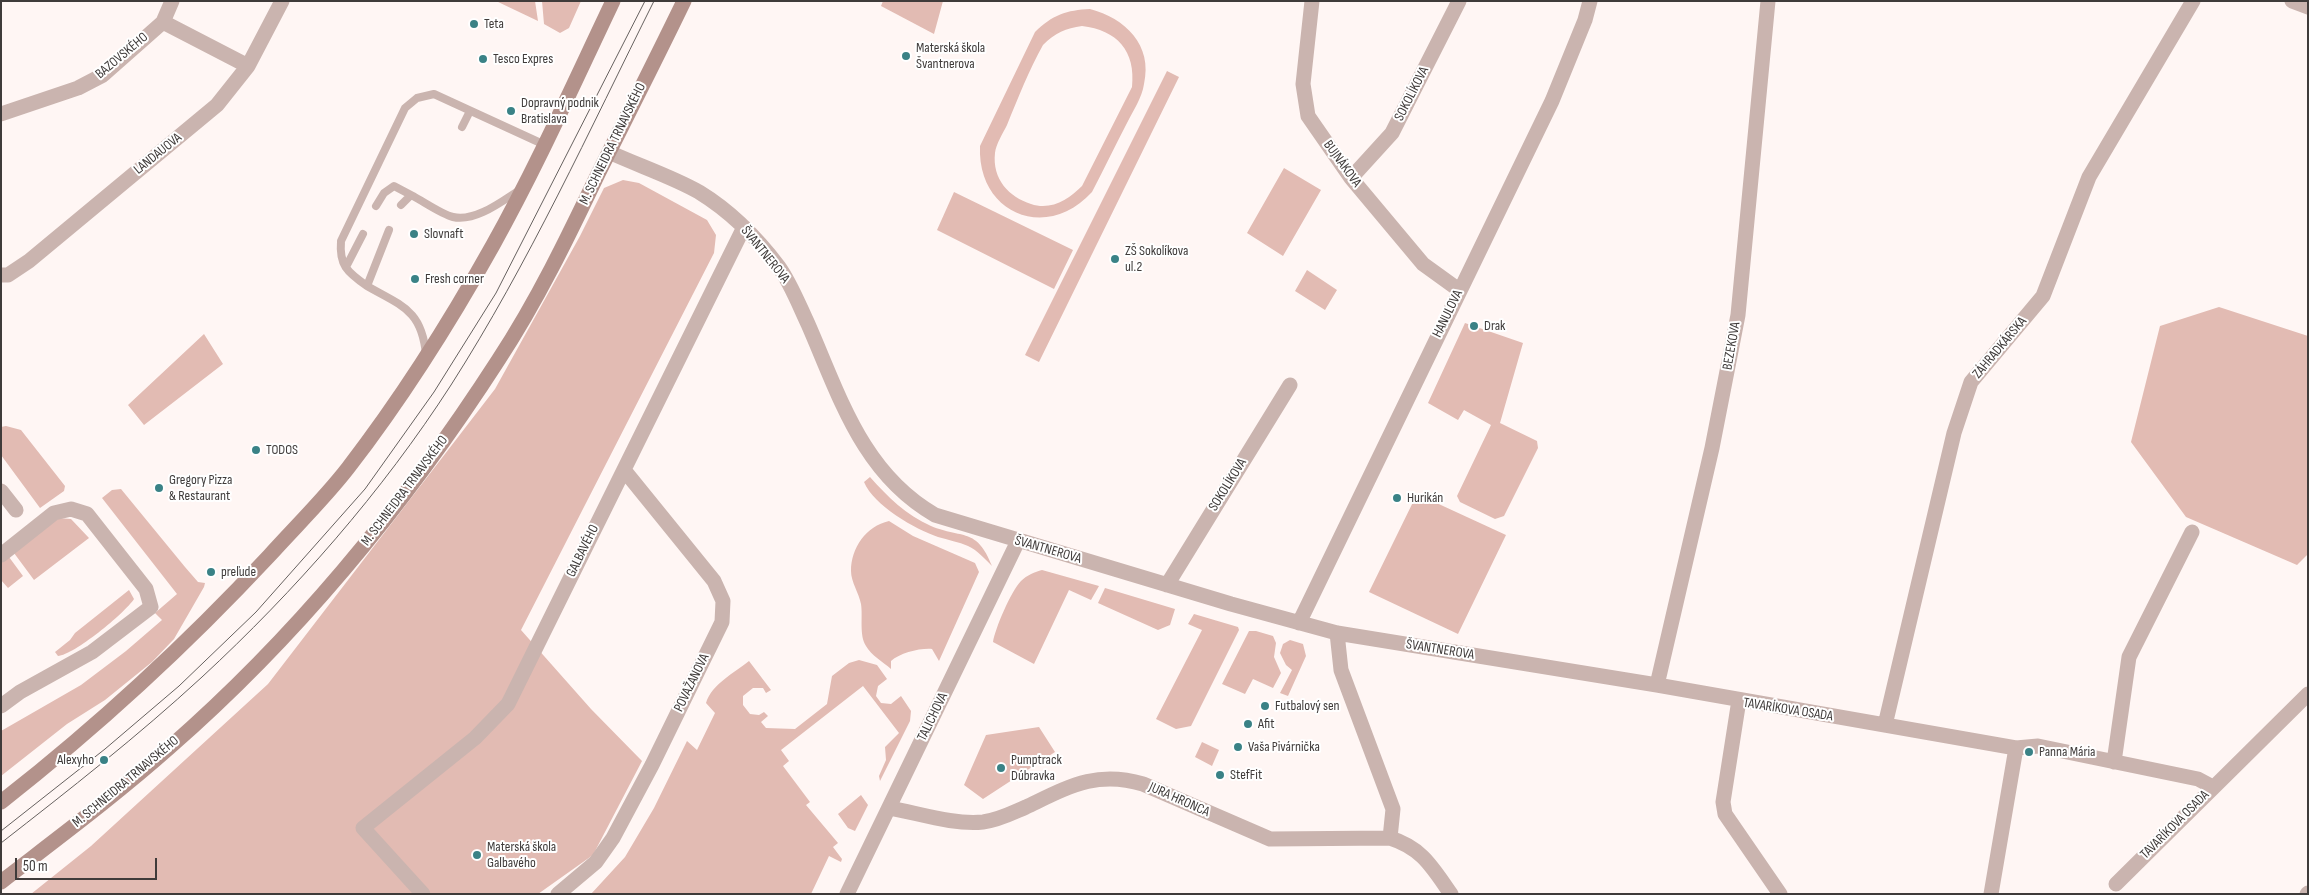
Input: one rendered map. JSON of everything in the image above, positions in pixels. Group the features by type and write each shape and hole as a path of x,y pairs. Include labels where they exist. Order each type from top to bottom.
{"main road":[{"path":"1,802 87,731 166,662 224,604 347,470 426,357 494,244 545,145 613,1"},
{"name":"M. SCHNEIDRA TRNAVSKÉHO","path":"1,882 109,799 172,746 312,607 369,540 417,477 500,358 558,255 684,1"}],"street":[{"name":"BAZOVSKÉHO","path":"1,114 78,88 103,75 162,22 172,1"},
{"name":"LANDAUOVA","path":"3,277 29,262 217,105 248,66 282,1"},
{"name":"BUJNÁKOVA","path":"1312,1 1302,84 1308,116 1351,178 1423,264 1459,290"},
{"name":"SOKOLÍKOVA","path":"1351,178 1392,133 1459,1"},
{"name":"HANULOVA","path":"1299,623 1552,101 1585,20 1590,1"},
{"name":"BEZEKOVA","path":"1657,685 1723,399 1738,315 1768,1"},
{"name":"ZÁHRADKÁRSKA","path":"1885,725 1954,433 1971,382 2043,296 2089,177 2193,1"},
{"path":"2292,1 2308,7"},
{"path":"162,22 248,66"},
{"name":"ŠVANTNEROVA","path":"609,152 698,192 744,228 767,252 789,283 862,443 882,472 914,502 935,515 1167,585 1337,633 1739,700"},
{"name":"GALBAVÉHO","path":"423,894 363,828 475,738 508,704 744,228"},
{"name":"SOKOLÍKOVA","path":"1167,585 1290,385"},
{"name":"POVAŽANOVA","path":"558,894 596,862 613,838 652,765 722,622 723,600 714,581 624,470"},
{"path":"1,491 16,510"},
{"path":"1,555 54,513 70,509 87,514 146,589 151,607 92,652 20,692 1,706"},
{"path":"2114,762 2129,657 2192,532"},
{"name":"TALICHOVA","path":"848,894 1018,541"},
{"path":"1337,633 1341,670 1393,809 1390,838"},
{"name":"TAVARÍKOVA OSADA","path":"2116,884 2308,694"},
{"name":"TAVARÍKOVA OSADA","path":"1780,894 1725,814 1723,802 1739,700 2016,748 2038,746 2198,779 2213,787"},
{"path":"1991,894 2016,748"},
{"name":"JURA HRONCA","path":"889,808 964,822 983,822 1003,818 1076,783 1122,779 1143,784 1270,839 1390,838 1408,844 1420,854 1451,894"}],"lane":[{"path":"426,357 422,328 416,318 404,306 354,277 340,257 341,241 405,108 417,98 434,94 545,145"},
{"path":"462,127 470,111"},
{"path":"376,206 384,193 394,186 454,217 474,216 502,202 524,187"},
{"path":"401,205 411,195"},
{"path":"367,286 389,230"},
{"path":"346,267 364,234"}],"shaded area":[{"path":"496,1 535,1 538,21"},
{"path":"542,1 581,1 569,28 560,33 544,24"},
{"path":"883,1 943,1 934,34 881,6"},
{"path":"1090,9 1103,13 1125,26 1134,35 1144,57 1146,70 1141,94 1092,192 1074,207 1055,215 1036,217 1018,213 1002,204 990,189 982,170 980,146 1035,32 1060,14","holes":["1082,26 1105,32 1122,44 1131,63 1132,87 1082,186 1065,199 1052,205 1038,206 1023,201 1009,192 999,179 995,162 997,146 1028,74 1043,45 1056,34 1071,28"]},
{"path":"1167,71 1179,77 1039,362 1025,355"},
{"path":"1284,168 1321,190 1283,256 1247,233"},
{"path":"623,180 639,183 707,220 716,235 714,253 521,630 591,709 642,761 593,855 538,894 31,894 91,846 268,684 495,389 580,236 604,188"},
{"path":"954,192 1073,250 1054,289 937,230"},
{"path":"1307,270 1337,290 1325,310 1295,291"},
{"path":"2219,307 2308,336 2308,554 2297,565 2186,517 2131,442 2160,326"},
{"path":"1465,323 1523,343 1500,423 1537,441 1538,448 1504,516 1495,519 1460,502 1457,496 1491,425 1464,410 1458,420 1428,403"},
{"path":"204,334 223,364 144,425 128,405"},
{"path":"6,426 21,430 65,486 64,491 40,508 1,455 1,427"},
{"path":"870,477 913,517 942,530 968,536 981,545 992,566 971,548 961,543 938,537 896,516 869,491 864,482"},
{"path":"121,489 198,582 205,583 204,587 174,639 152,662 105,700 67,724 1,776 1,731 81,685 126,651 162,620 155,613 177,594 102,498 112,490"},
{"path":"1417,494 1506,535 1458,634 1369,592"},
{"path":"58,518 71,519 89,538 34,580 14,553"},
{"path":"889,521 913,536 975,563 979,572 939,661 932,649 916,650 905,653 891,661 891,669 871,652 864,642 861,604 851,575 852,562 861,539 873,528"},
{"path":"9,557 23,576 8,588 1,580 1,563"},
{"path":"1042,570 1099,586 1091,600 1069,590 1034,664 993,642 1004,610 1017,586 1026,577"},
{"path":"1105,588 1175,609 1170,625 1158,630 1098,603"},
{"path":"129,590 134,599 121,614 75,649 58,656 55,652 70,640 75,633"},
{"path":"1194,614 1238,627 1239,630 1191,726 1176,729 1156,719 1202,630 1188,624"},
{"path":"1249,631 1273,636 1276,643 1274,657 1281,673 1273,688 1253,679 1245,694 1222,684"},
{"path":"1290,640 1303,644 1306,656 1288,696 1280,693 1292,670 1286,665 1280,653 1283,644"},
{"path":"859,660 877,665 887,679 878,686 876,696 881,703 891,704 901,696 911,711 910,721 880,781 879,776 886,760 885,747 899,733 863,686 781,750 789,761 783,766 810,802 806,805 838,843 833,847 842,859 841,862 829,856 811,894 591,894 625,857 654,808 687,741 697,750 715,713 706,703 713,690 724,679 749,661 771,690 766,693 763,688 753,688 743,696 743,705 750,714 759,715 764,712 768,716 761,722 766,728 795,729 827,704 832,676 849,663"},
{"name":"Pumptrack Dúbravka","path":"1039,727 1055,752 983,799 964,785 986,735"},
{"path":"1202,742 1219,750 1212,766 1195,757"},
{"path":"861,795 868,805 855,831 848,828 838,814"}],"tram line":[{"path":"1,831 105,749 179,686 256,612 365,489 434,392 496,293 645,1"},
{"path":"1,843 78,783 178,699 237,644 336,539 396,464 451,385 506,292 557,196 654,1"}],"place":[{"name":"Teta","path":"474,24"},
{"name":"Materská škola Švantnerova","path":"906,56"},
{"name":"Tesco Expres","path":"483,59"},
{"name":"Dopravný podnik Bratislava","path":"511,111"},
{"name":"Slovnaft","path":"414,234"},
{"name":"ZŠ Sokolíkova ul.2","path":"1115,259"},
{"name":"Fresh corner","path":"415,279"},
{"name":"Drak","path":"1474,326"},
{"name":"TODOS","path":"256,450"},
{"name":"Gregory Pizza & Restaurant","path":"159,488"},
{"name":"Hurikán","path":"1397,498"},
{"name":"preľude","path":"211,572"},
{"name":"Futbalový sen","path":"1265,706"},
{"name":"Afit","path":"1248,724"},
{"name":"Vaša Pivárnička","path":"1238,747"},
{"name":"Panna Mária","path":"2029,752"},
{"name":"Alexyho","path":"104,760"},
{"name":"Pumptrack Dúbravka","path":"1001,768"},
{"name":"StefFit","path":"1220,775"},
{"name":"Materská škola Galbavého","path":"477,855"}]}
